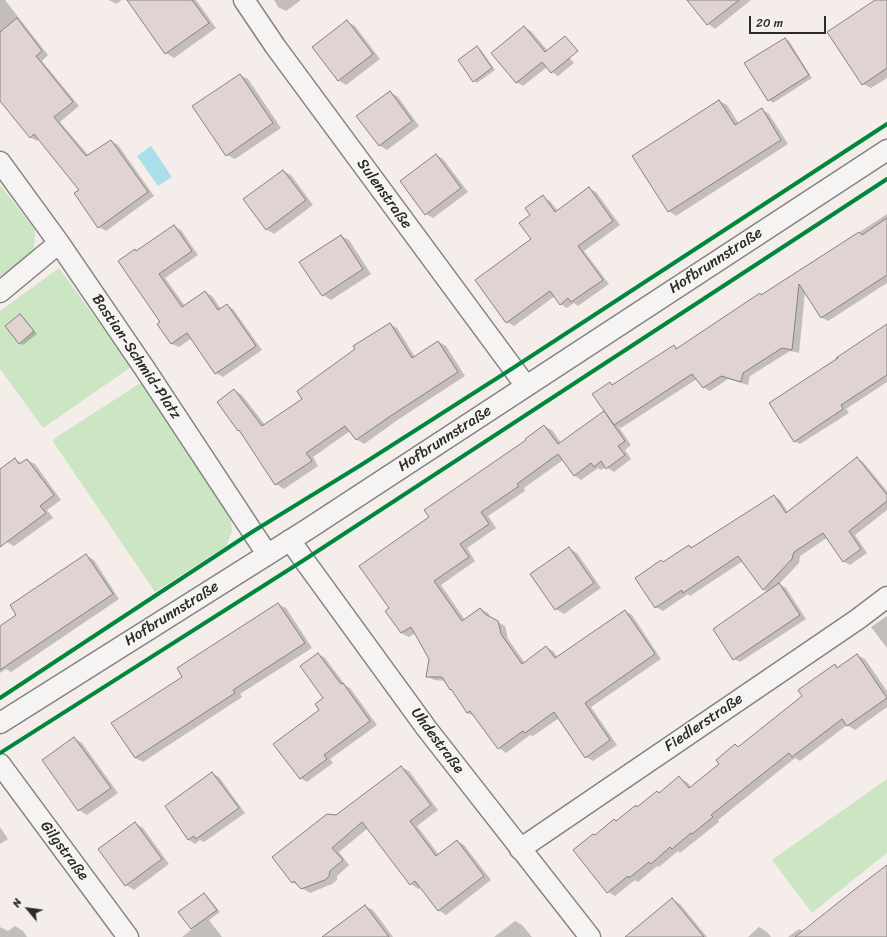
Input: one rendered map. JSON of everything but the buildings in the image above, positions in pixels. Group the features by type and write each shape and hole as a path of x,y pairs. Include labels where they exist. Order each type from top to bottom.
{"street":[{"name":"Sulenstraße","path":"244,0 275,46 526,386"},
{"name":"Hofbrunnstraße","path":"0,723 290,540 887,150"},
{"name":"Bastian-Schmid-Platz","path":"0,162 59,243 145,369 267,554"},
{"path":"0,292 59,243"},
{"name":"Uhdestraße","path":"290,540 428,729 590,937"},
{"name":"Fiedlerstraße","path":"520,849 858,619 887,597"},
{"name":"Gilgstraße","path":"0,764 128,937"}],"green space":[{"path":"0,185 35,230 34,251 0,276"},
{"path":"59,268 131,367 43,428 0,369 0,311"},
{"path":"142,382 231,518 232,532 226,546 155,592 52,440"},
{"path":"887,779 887,853 812,913 772,860"}],"water":[{"path":"151,146 172,177 158,186 137,156"}],"cycle path":[{"path":"0,698 252,532 361,465 513,368 887,124"},
{"path":"0,753 304,560 887,179"}]}
